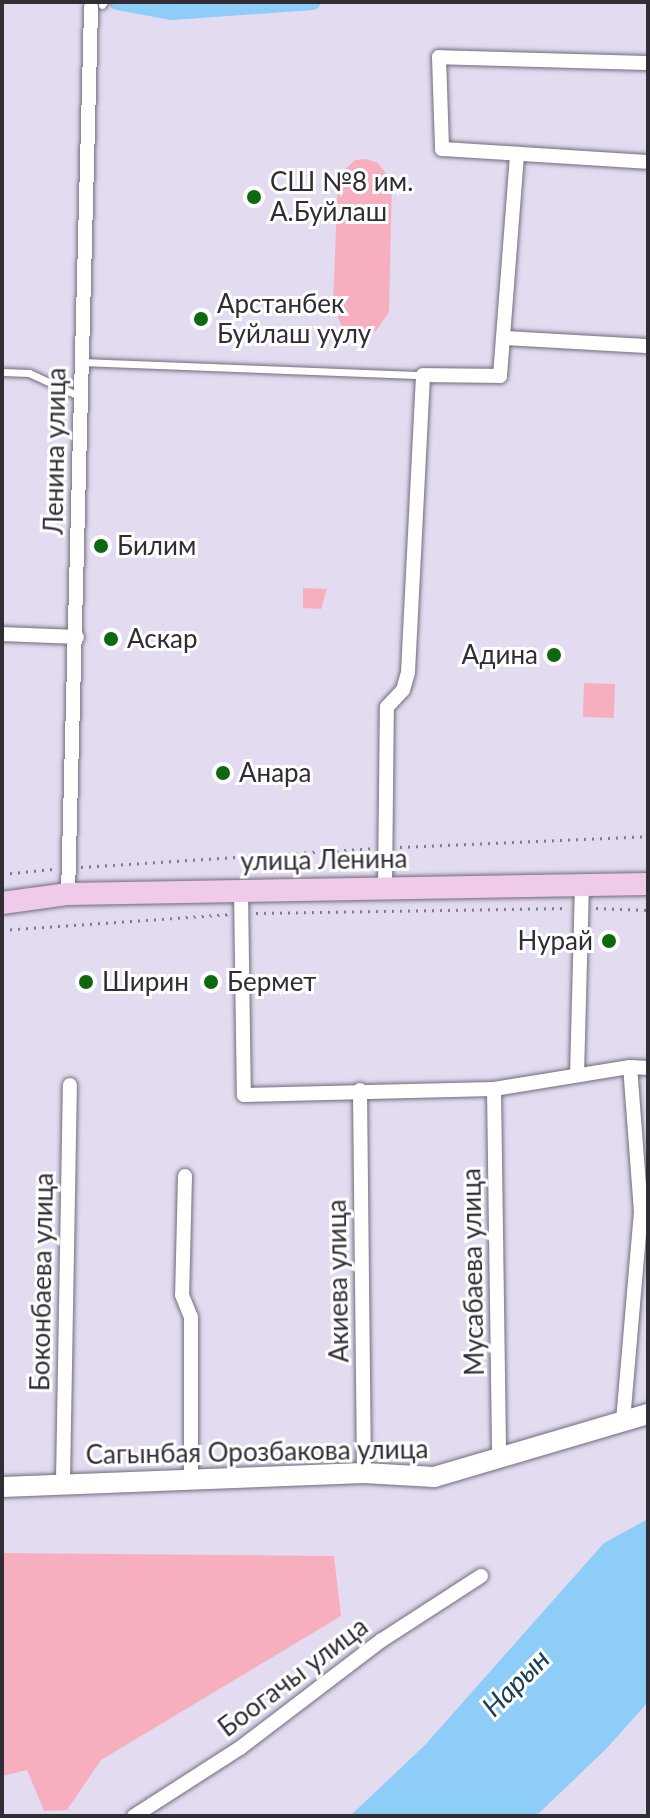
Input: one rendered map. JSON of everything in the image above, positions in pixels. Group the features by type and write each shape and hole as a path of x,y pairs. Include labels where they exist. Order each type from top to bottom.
{"main road":[{"name":"улица Ленина","path":"2,903 68,894 385,886 582,897 648,884"}],"street":[{"name":"Ленина улица","path":"68,894 77,637 80,362 95,4"},
{"path":"648,63 439,57 442,149 648,162"},
{"path":"385,886 387,707 403,690 408,672 423,375 500,376 517,154"},
{"path":"503,338 648,346"},
{"path":"2,634 77,637"},
{"path":"241,890 244,1095 494,1089 630,1067 648,1068"},
{"path":"577,1075 582,897"},
{"path":"623,1421 641,1212 630,1067"},
{"name":"Боконбаева улица","path":"63,1480 70,1085"},
{"name":"Мусабаева улица","path":"494,1089 499,1455"},
{"name":"Акиева улица","path":"360,1090 364,1473"},
{"path":"185,1176 182,1295 191,1317 191,1480"},
{"name":"Сагынбая Орозбакова улица","path":"2,1487 63,1480 191,1480 364,1473 434,1477 499,1455 648,1414"},
{"name":"Боогачы улица","path":"134,1816 240,1748 382,1640 481,1576"}],"lane":[{"path":"80,362 423,375"},
{"path":"2,372 29,373 57,391 81,397"}],"path":[{"path":"2,874 385,847 648,836"},
{"path":"2,930 582,897 648,910"}],"shaded area":[{"path":"367,159 378,163 392,182 389,312 376,331 364,334 342,327 333,306 338,176 355,160"},
{"path":"303,588 327,589 321,609 303,608"},
{"path":"584,683 615,684 614,718 583,717"},
{"path":"2,1553 334,1556 341,1616 101,1760 67,1810 44,1811 27,1770 2,1776"}],"water":[{"name":"Нарын","path":"648,1519 648,1702 607,1748 536,1816 350,1816 425,1745 604,1543"}],"waterway":[{"path":"117,2 172,12 313,2"}],"place":[{"name":"СШ №8 им. А.Буйлаш","path":"254,197"},
{"name":"Арстанбек Буйлаш уулу","path":"201,319"},
{"name":"Билим","path":"101,546"},
{"name":"Аскар","path":"111,639"},
{"name":"Адина","path":"554,655"},
{"name":"Анара","path":"223,773"},
{"name":"Нурай","path":"609,941"},
{"name":"Ширин","path":"86,982"},
{"name":"Бермет","path":"211,982"}]}
